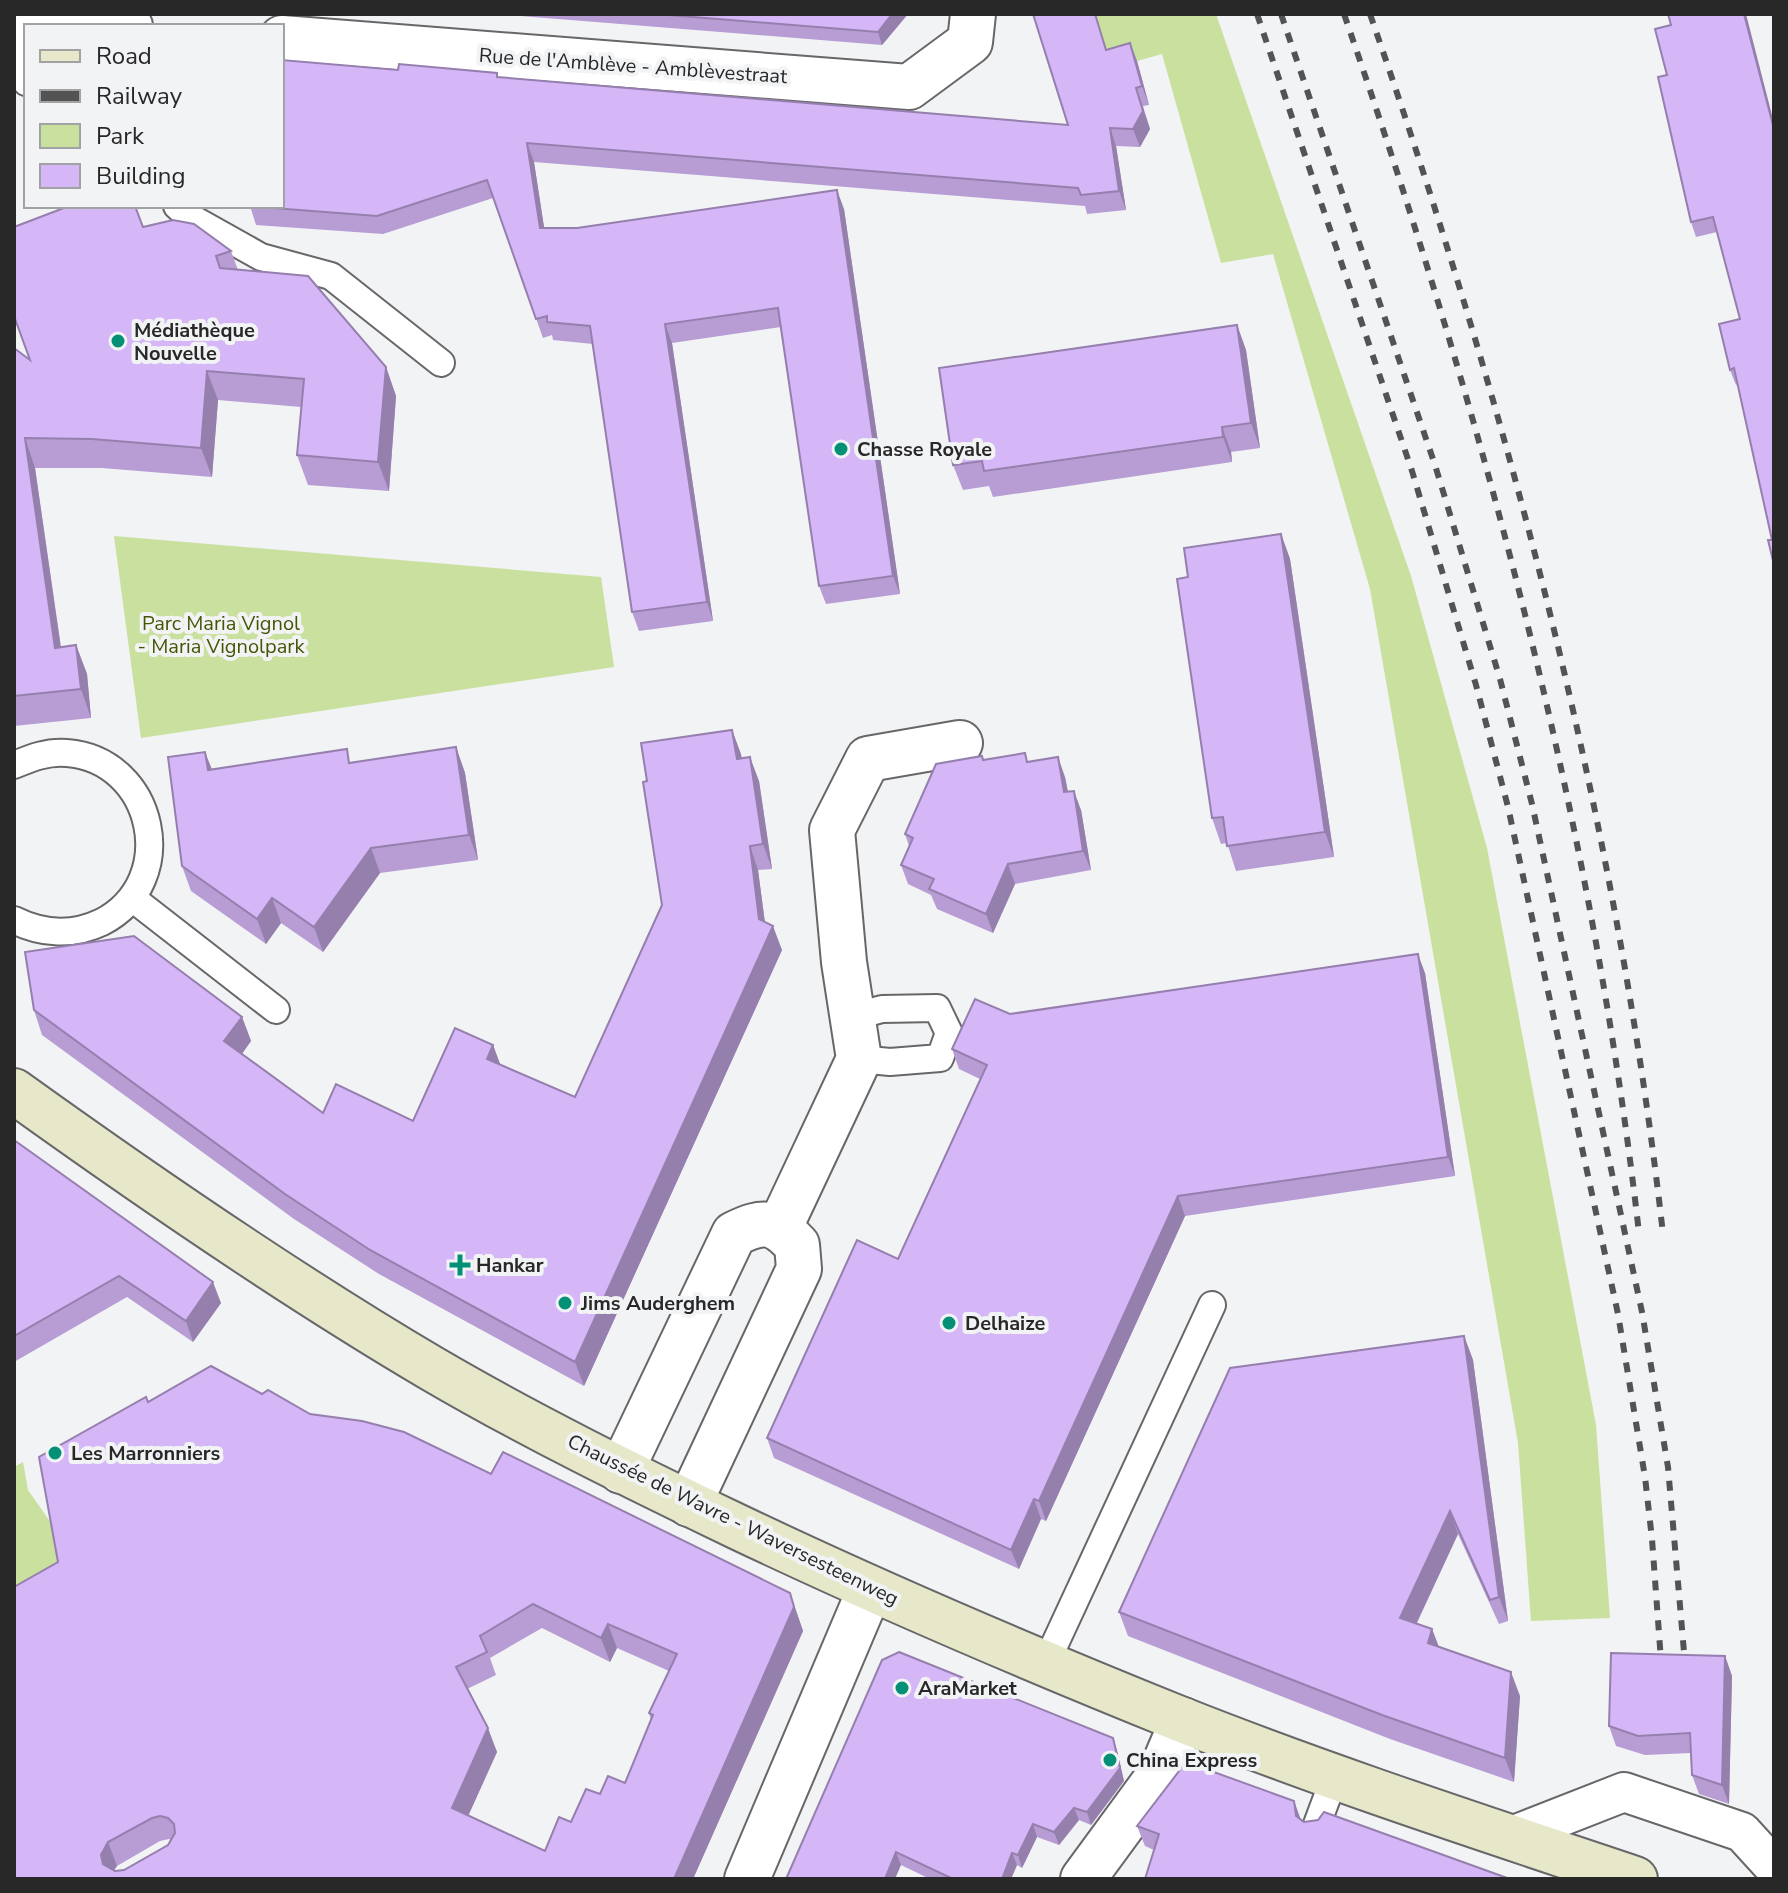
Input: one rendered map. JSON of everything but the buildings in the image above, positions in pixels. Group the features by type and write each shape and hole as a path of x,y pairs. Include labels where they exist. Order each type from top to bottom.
{"main road":[{"name":"Chaussée de Wavre - Waversesteenweg","path":"14,1091 179,1207 321,1301 433,1369 621,1471 870,1589 1183,1720 1509,1837 1582,1870 1635,1879"}],"street":[{"path":"14,17 104,24"},
{"name":"Rue de l'Amblève - Amblèvestraat","path":"284,38 909,87 972,28"},
{"path":"780,1227 856,1038 844,962 832,830 868,759 960,743"},
{"path":"621,1471 734,1234 756,1223 780,1227 797,1245 799,1269 689,1504"},
{"path":"747,1879 870,1589"},
{"path":"1083,1879 1160,1774 1183,1720"},
{"path":"1509,1837 1624,1792 1742,1832 1774,1867"}],"lane":[{"path":"14,46 24,76"},
{"path":"179,208 261,257 331,276 441,363"},
{"path":"14,765 38,755 67,753 94,759 119,774 137,795 148,820 150,847 145,873 132,898 113,916 91,927 66,933 40,930 15,922"},
{"path":"132,898 276,1010"},
{"path":"937,1008 960,1038 940,1058 890,1062 856,1038 882,1009 937,1008"},
{"path":"1046,1663 1212,1305"},
{"path":"1316,1827 1335,1776"}],"green space":[{"path":"1095,14 1216,14 1411,576 1487,848 1596,1425 1610,1618 1531,1621 1518,1443 1370,589 1273,254 1221,263 1162,54 1109,69"},
{"name":"Parc Maria Vignol - Maria Vignolpark","path":"114,536 601,577 614,667 141,738"},
{"path":"23,1462 28,1490 56,1530 67,1585 14,1615 14,1467"}],"railway":[{"path":"1257,14 1412,471 1476,685 1508,807 1618,1314 1645,1477 1662,1674"},
{"path":"1281,14 1435,465 1500,679 1532,804 1642,1312 1668,1467 1686,1675"},
{"path":"1344,14 1442,314 1525,616 1561,768 1592,921 1618,1076 1639,1233"},
{"path":"1370,14 1467,313 1551,616 1617,923 1643,1078 1663,1234"}],"place":[{"name":"Médiathèque Nouvelle","path":"118,341"},
{"name":"Chasse Royale","path":"841,449"},
{"name":"Hankar","path":"460,1265"},
{"name":"Jims Auderghem","path":"565,1303"},
{"name":"Delhaize","path":"949,1323"},
{"name":"Les Marronniers","path":"55,1453"},
{"name":"AraMarket","path":"902,1688"},
{"name":"China Express","path":"1110,1760"}]}
